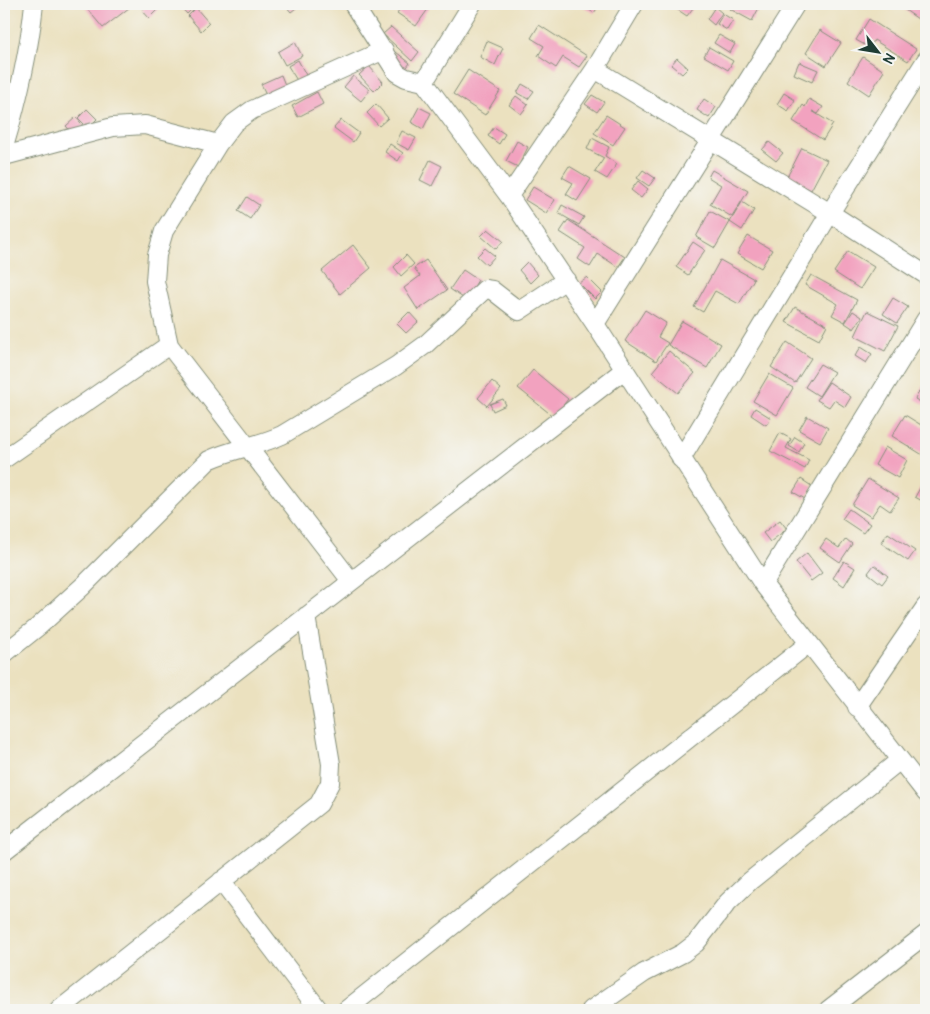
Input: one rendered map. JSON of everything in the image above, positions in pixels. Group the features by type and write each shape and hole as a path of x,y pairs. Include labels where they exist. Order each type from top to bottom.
{"street":[{"path":"4,147 18,101 27,58 34,4"},
{"path":"354,4 397,73 406,78 424,82 509,196 596,324 763,584 926,793"},
{"path":"424,82 472,4"},
{"path":"509,196 595,69 634,4"},
{"path":"596,324 796,4"},
{"path":"351,581 169,345 155,281 157,256 164,231 218,144 234,123 252,110 384,50"},
{"path":"681,459 830,213 926,60"},
{"path":"595,69 926,274"},
{"path":"4,156 113,127 145,125 218,144"},
{"path":"4,654 39,626 83,586 209,460 220,455 267,442 282,435 396,366 425,345 485,289 492,290 519,311 566,280"},
{"path":"763,584 926,319"},
{"path":"4,459 169,345"},
{"path":"4,851 624,370"},
{"path":"858,707 926,606"},
{"path":"59,1010 319,804 330,783 331,764 306,616"},
{"path":"346,1010 808,644"},
{"path":"591,1010 644,973 683,953 696,942 728,902 750,882 900,760"},
{"path":"222,881 319,1010"},
{"path":"828,1010 926,934"}],"building":[{"path":"83,4 134,4 103,28"},
{"path":"148,4 163,4 149,18 142,10"},
{"path":"178,4 195,4 196,5 187,14"},
{"path":"284,4 301,4 291,12"},
{"path":"403,4 431,5 416,26 397,13"},
{"path":"580,4 600,4 594,13"},
{"path":"669,4 696,4 687,16"},
{"path":"733,4 761,4 752,21 730,9"},
{"path":"909,4 915,4 924,10 918,19 905,10"},
{"path":"715,7 722,13 714,25 707,19"},
{"path":"196,8 209,23 201,31 188,16"},
{"path":"723,14 733,20 727,30 717,24"},
{"path":"869,19 916,49 908,61 874,40 870,48 856,40"},
{"path":"539,25 587,56 579,67 563,57 556,68 538,56 544,46 531,38"},
{"path":"391,27 419,52 412,61 383,34"},
{"path":"820,30 841,43 826,66 806,53"},
{"path":"719,35 735,44 730,53 714,43"},
{"path":"487,41 503,48 495,65 480,57"},
{"path":"295,42 302,56 285,65 278,52"},
{"path":"709,47 733,61 728,70 704,56"},
{"path":"396,52 410,63 404,71 390,60"},
{"path":"863,57 884,71 869,95 848,81"},
{"path":"677,58 688,68 682,74 671,65"},
{"path":"298,60 307,77 298,82 288,66"},
{"path":"799,62 818,70 812,82 794,74"},
{"path":"369,66 383,82 374,91 359,75"},
{"path":"468,70 500,91 485,115 453,94"},
{"path":"281,75 287,90 268,98 261,84"},
{"path":"353,76 370,90 361,101 344,87"},
{"path":"522,84 534,91 528,99 517,93"},
{"path":"317,92 323,104 298,117 292,106"},
{"path":"784,93 795,100 788,111 777,104"},
{"path":"592,95 604,102 597,112 585,104"},
{"path":"516,96 528,105 521,114 509,105"},
{"path":"704,99 716,107 709,118 697,110"},
{"path":"809,99 823,107 818,114 812,111 833,124 823,140 793,121"},
{"path":"376,104 388,118 379,126 367,113"},
{"path":"419,107 431,113 423,129 411,122"},
{"path":"87,109 97,119 88,128 78,118"},
{"path":"606,115 625,127 613,145 594,133"},
{"path":"76,117 85,128 76,137 66,126"},
{"path":"341,120 359,133 353,142 334,128"},
{"path":"494,127 505,134 499,144 488,136"},
{"path":"402,131 416,138 409,150 396,143"},
{"path":"592,138 609,147 605,156 617,164 607,179 595,172 604,158 587,149"},
{"path":"517,141 528,147 518,167 506,161"},
{"path":"769,142 783,153 776,161 762,150"},
{"path":"390,144 403,153 398,161 385,152"},
{"path":"802,148 827,160 811,190 787,177"},
{"path":"430,160 442,166 432,186 420,180"},
{"path":"569,166 591,179 577,201 566,194 573,183 562,177"},
{"path":"643,170 655,178 649,186 637,178"},
{"path":"712,170 748,191 732,217 710,204 721,185 708,177"},
{"path":"638,181 648,189 641,198 631,190"},
{"path":"533,187 555,200 546,213 525,200"},
{"path":"247,197 259,205 250,219 238,211"},
{"path":"742,202 754,210 742,230 730,222"},
{"path":"562,205 584,217 579,225 558,213"},
{"path":"710,211 730,222 715,248 696,237"},
{"path":"568,220 625,257 618,267 598,254 590,267 578,259 585,248 560,232"},
{"path":"488,229 503,241 496,249 481,236"},
{"path":"748,236 772,250 761,268 737,254"},
{"path":"693,242 705,250 688,275 676,267"},
{"path":"353,245 371,268 340,294 322,271"},
{"path":"485,248 495,256 487,265 477,256"},
{"path":"848,251 874,267 860,289 834,272"},
{"path":"406,255 414,264 401,276 394,267"},
{"path":"426,260 447,290 418,310 404,288 420,276 414,268"},
{"path":"720,260 754,279 739,304 715,291 703,312 694,307"},
{"path":"527,262 538,275 530,283 519,270"},
{"path":"463,270 478,280 466,300 450,289"},
{"path":"811,275 857,300 845,322 832,315 838,304 805,285"},
{"path":"587,277 602,292 595,299 579,283"},
{"path":"893,298 908,307 897,323 883,314"},
{"path":"795,307 827,325 819,340 786,322"},
{"path":"645,310 666,323 658,337 668,343 656,361 625,341"},
{"path":"853,311 862,317 854,329 845,323"},
{"path":"867,311 898,326 885,351 855,336"},
{"path":"409,312 418,322 406,333 397,324"},
{"path":"682,321 721,344 707,368 668,345"},
{"path":"787,342 811,358 795,383 771,367"},
{"path":"861,347 872,354 866,363 855,356"},
{"path":"669,351 695,373 678,393 652,372"},
{"path":"820,364 834,372 819,396 805,387"},
{"path":"533,370 568,399 554,417 518,388"},
{"path":"769,374 793,388 777,415 753,401"},
{"path":"492,381 501,389 487,406 478,398"},
{"path":"829,382 851,397 845,407 834,400 829,407 817,400"},
{"path":"923,385 926,387 926,405 915,399"},
{"path":"503,399 506,405 493,411 490,404"},
{"path":"755,408 771,418 766,425 751,415"},
{"path":"905,415 926,428 926,457 892,436"},
{"path":"807,416 828,428 820,442 799,430"},
{"path":"780,433 791,439 786,448 809,460 805,469 770,451"},
{"path":"795,437 804,443 799,452 789,446"},
{"path":"885,447 907,460 898,478 875,465"},
{"path":"926,477 926,503 915,497"},
{"path":"801,479 813,487 805,499 793,492"},
{"path":"868,479 899,498 890,511 880,504 871,517 852,505"},
{"path":"849,509 870,524 863,533 842,519"},
{"path":"780,520 787,529 770,542 763,533"},
{"path":"888,533 915,551 908,561 881,543"},
{"path":"826,539 839,548 846,539 852,544 840,562 820,548"},
{"path":"807,553 822,573 811,581 796,562"},
{"path":"844,561 855,568 844,586 833,578"},
{"path":"874,565 888,576 882,584 868,573"}]}
